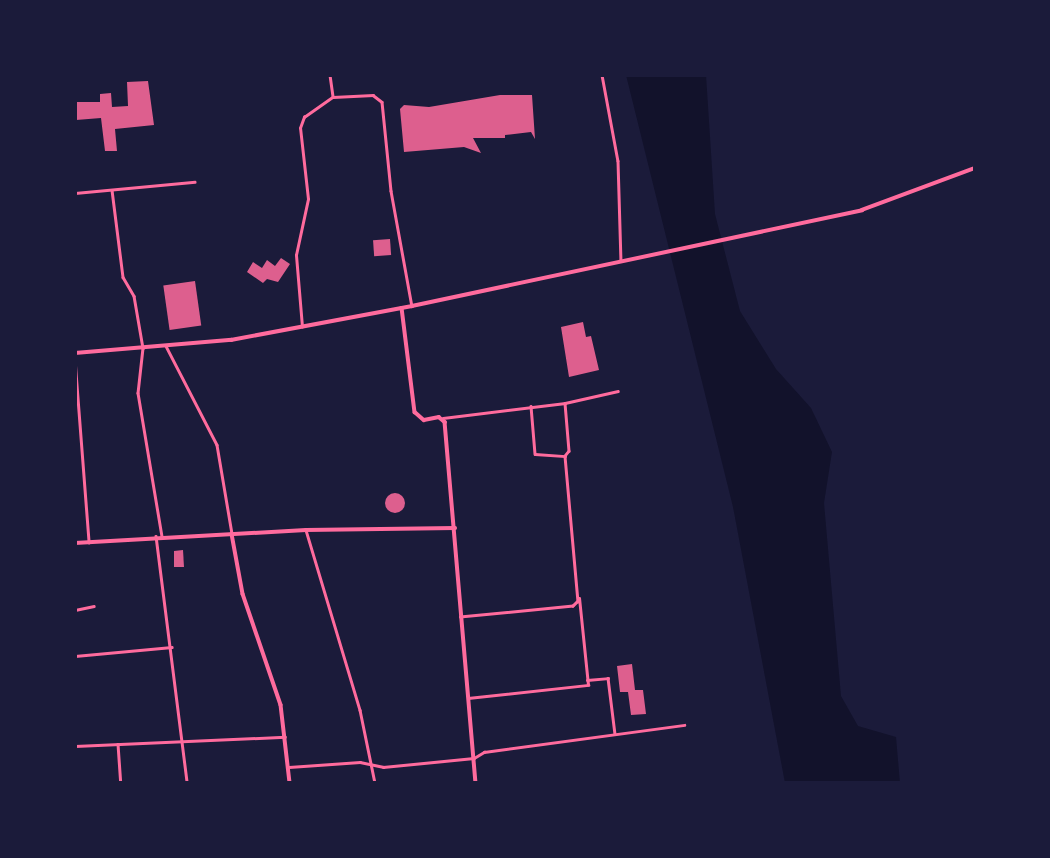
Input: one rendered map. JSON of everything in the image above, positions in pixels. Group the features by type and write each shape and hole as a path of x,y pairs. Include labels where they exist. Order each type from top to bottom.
{"street":[{"path":"330,75 333,97"},
{"path":"602,75 618,161 621,261"},
{"path":"303,327 296,255 308,200 300,128 305,115 333,97 373,95 382,102 391,191 412,306"},
{"path":"75,353 231,340 412,306 862,210 975,168"},
{"path":"75,193 194,182"},
{"path":"112,190 123,277 134,296 143,348 138,393 162,536"},
{"path":"402,308 415,412 424,420 565,403 618,391"},
{"path":"166,346 217,445 243,594 281,705 290,783"},
{"path":"75,359 89,542"},
{"path":"468,698 588,685 565,456 569,451 565,403"},
{"path":"531,406 535,454 565,456"},
{"path":"443,418 476,783"},
{"path":"75,543 156,536 306,530 455,528"},
{"path":"306,530 360,710 375,783"},
{"path":"156,536 185,742 187,783"},
{"path":"461,617 573,607 579,596"},
{"path":"75,610 94,606"},
{"path":"75,656 172,647"},
{"path":"587,680 607,678 615,735"},
{"path":"289,767 371,764 383,767 474,758 484,752 684,725"},
{"path":"75,746 286,737"},
{"path":"118,744 121,783"}],"shaded area":[{"path":"626,75 706,75 715,214 740,311 776,369 811,408 832,452 824,503 841,696 858,726 896,737 900,783 785,783 733,507"}],"building":[{"path":"148,81 154,125 115,129 117,151 105,151 101,118 76,120 75,102 100,102 100,94 111,93 112,107 128,106 127,82"},
{"path":"500,95 532,95 535,139 531,132 505,135 505,138 473,138 481,153 464,147 404,152 400,109 404,105 429,107"},
{"path":"390,239 391,255 374,256 373,240"},
{"path":"281,258 290,264 278,282 267,279 263,283 247,272 253,262 262,268 267,260 275,266"},
{"path":"195,281 201,326 170,330 163,285"},
{"path":"583,322 586,337 591,336 599,370 569,377 561,327"},
{"path":"395,493 402,496 405,503 402,510 395,513 388,510 385,503 388,496"},
{"path":"183,550 184,567 174,567 174,551"},
{"path":"632,664 635,690 643,690 646,714 631,715 628,692 620,692 617,666"}]}
